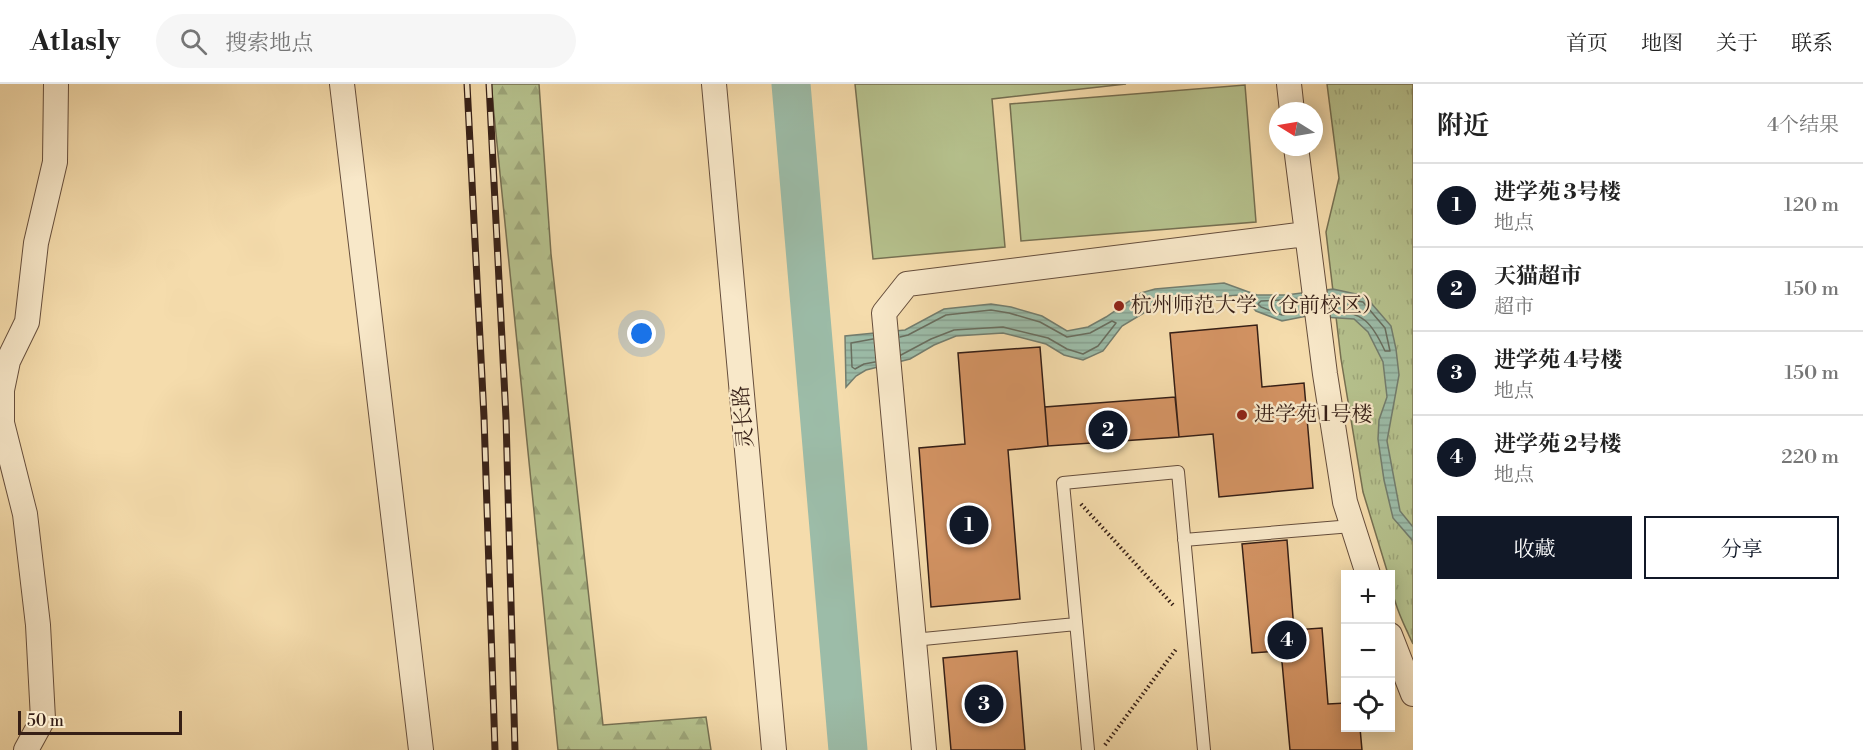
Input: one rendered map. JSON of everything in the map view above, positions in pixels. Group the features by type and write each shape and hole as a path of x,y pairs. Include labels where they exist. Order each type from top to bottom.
{"street":[{"path":"26,750 43,719 38,625 25,514 2,423 2,390 8,361 27,322 36,243 55,162 56,84"},
{"path":"342,84 421,750"},
{"name":"灵长路","path":"714,84 774,750"},
{"path":"1289,84 1291,102"},
{"path":"1297,156 1325,374 1345,502 1367,570"},
{"path":"924,750 884,313 907,284 1306,235"},
{"path":"1395,648 1413,694"}],"lane":[{"path":"1088,750 1063,483 1178,472 1204,750"},
{"path":"1184,540 1352,526"},
{"path":"913,640 1076,624"}],"path":[{"path":"1063,483 1193,627 1101,750"}],"green space":[{"path":"491,84 539,84 551,254 603,725 706,717 711,750 558,750"},
{"path":"855,84 1126,84 992,99 1005,247 873,259"},
{"path":"1327,84 1413,84 1413,644 1395,602 1395,570 1387,570 1363,492 1341,359 1326,232 1339,178"},
{"path":"1245,85 1256,222 1021,241 1010,104"}],"water":[{"path":"1224,283 1257,295 1286,295 1333,289 1365,296 1391,326 1399,375 1387,441 1400,511 1413,527 1413,541 1393,518 1384,480 1378,439 1379,420 1387,397 1383,362 1368,332 1354,319 1307,316 1282,321 1256,311 1239,295 1190,299 1168,302 1152,308 1122,326 1103,351 1083,360 1064,355 1046,344 1003,333 956,336 910,359 866,370 856,376 846,387 845,336 905,330 944,309 991,304 1042,316 1067,331 1088,327 1141,293 1155,289"}],"building":[{"name":"进学苑 1号楼","path":"1257,325 1262,387 1304,383 1313,488 1219,497 1213,434 1179,437 1170,333"},
{"path":"1040,347 1048,446 1008,450 1020,599 931,607 919,448 965,444 958,353"},
{"path":"1175,397 1179,437 1048,446 1045,407"},
{"path":"1287,540 1294,630 1322,628 1328,704 1341,703 1341,732 1360,732 1362,750 1290,750 1281,651 1252,653 1242,544"},
{"path":"1017,651 1025,750 951,750 943,658"}],"waterway":[{"path":"791,84 848,750"}],"railway":[{"path":"467,84 484,417 495,750"},
{"path":"489,84 506,418 515,750"}],"place":[{"name":"杭州师范大学（仓前校区）","path":"1119,306"},
{"name":"进学苑 1号楼","path":"1242,415"},
{"name":"天猫超市","path":"1108,430"},
{"name":"进学苑 3号楼","path":"969,525"},
{"name":"进学苑 2号楼","path":"1287,640"},
{"name":"进学苑 4号楼","path":"984,704"}]}
